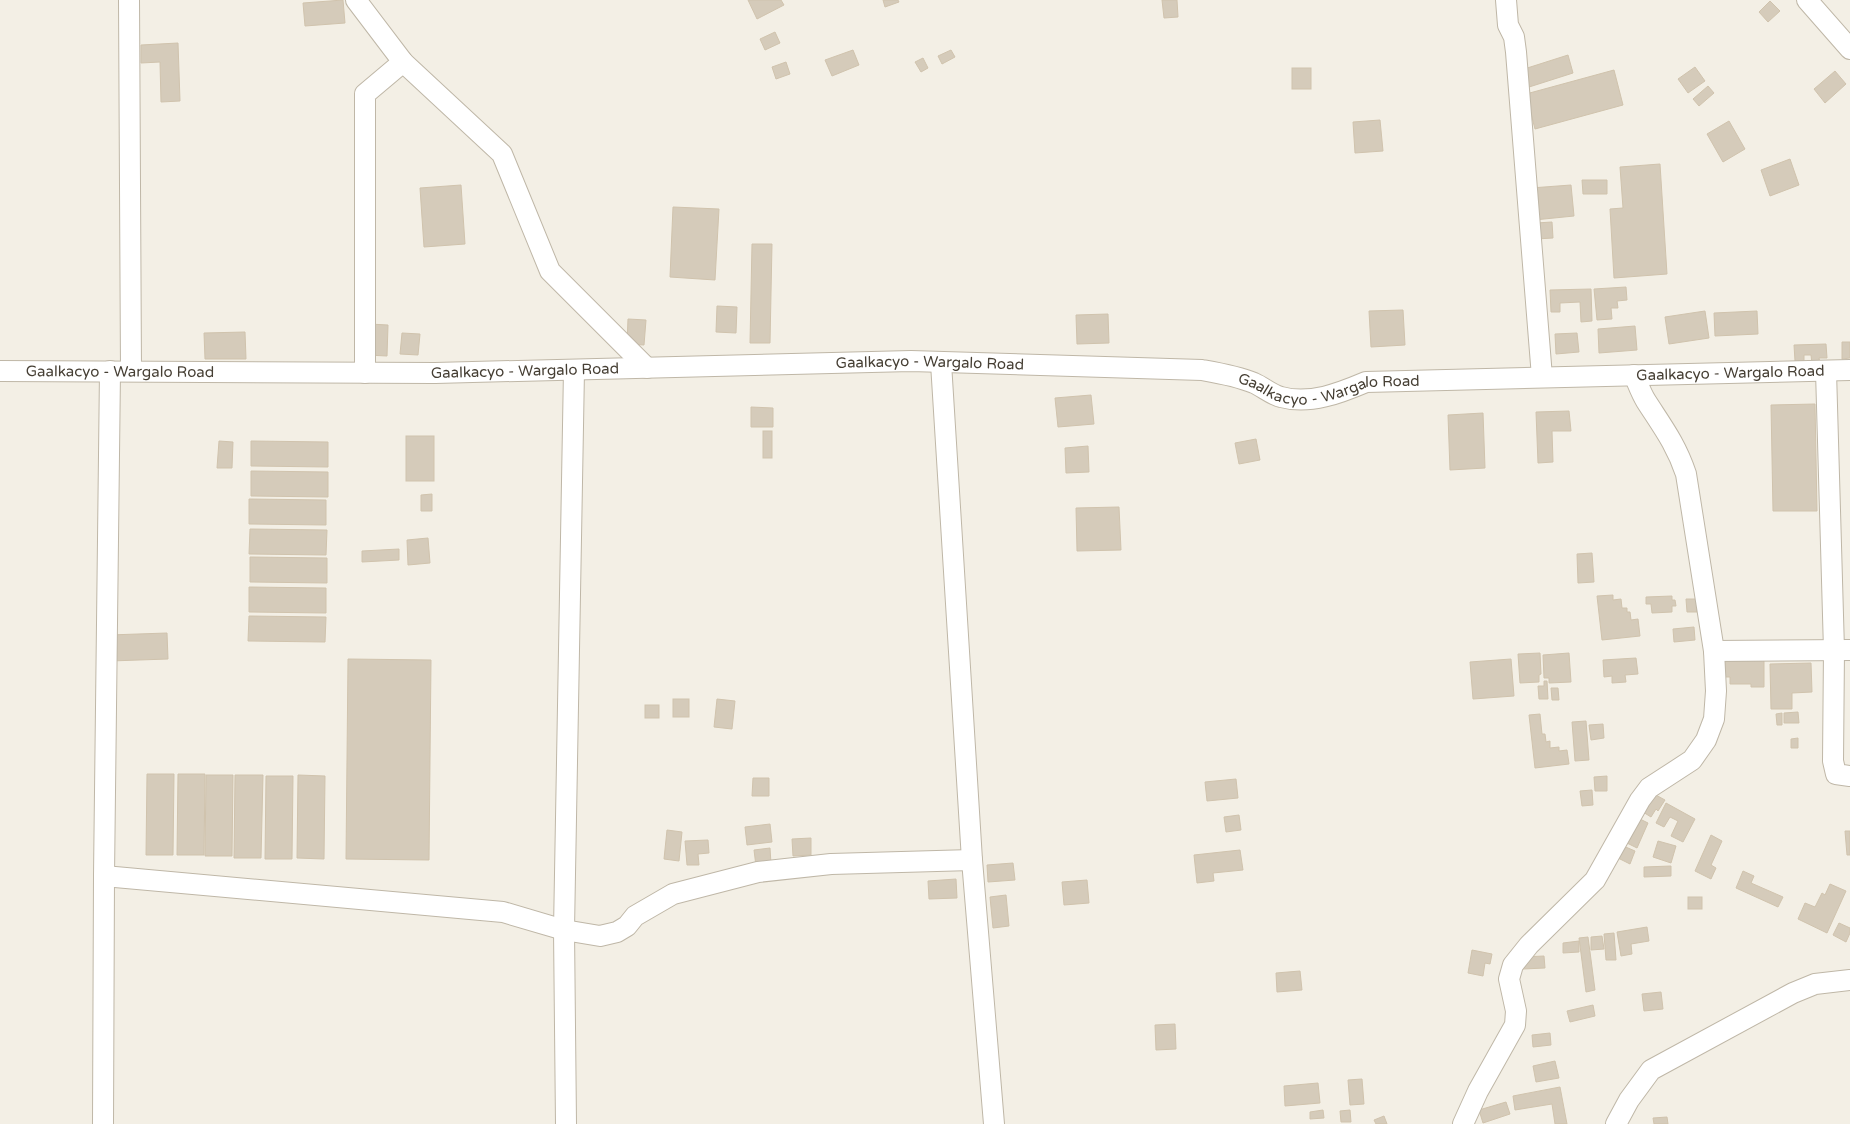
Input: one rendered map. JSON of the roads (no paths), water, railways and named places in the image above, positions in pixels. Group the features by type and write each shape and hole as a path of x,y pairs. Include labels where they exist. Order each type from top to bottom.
{"street":[{"path":"129,0 131,371"},
{"path":"356,0 403,62 502,154 550,271 647,368"},
{"path":"1506,0 1508,25 1514,37 1516,52 1542,378"},
{"path":"1807,0 1850,49"},
{"path":"365,373 364,94 403,62"},
{"name":"Gaalkacyo - Wargalo Road","path":"0,371 435,374 911,361 1202,370 1228,374 1254,383 1281,397 1309,400 1340,393 1366,382 1850,370"},
{"path":"941,363 972,860 994,1124"},
{"path":"566,1124 564,930 574,370"},
{"path":"103,1124 110,371"},
{"path":"1826,371 1842,650 1833,761 1836,774 1850,776"},
{"path":"1463,1124 1478,1091 1515,1025 1516,1011 1509,979 1513,965 1529,945 1595,880 1626,823 1649,788 1692,760 1706,740 1714,719 1716,691 1714,651 1686,474 1680,455 1661,421 1645,400 1634,375"},
{"path":"1714,651 1842,650"},
{"path":"104,876 503,912 564,930 600,936 617,932 627,926 635,916 673,894 758,872 831,864 972,860"},
{"path":"1616,1124 1629,1100 1651,1070 1793,993 1815,984 1850,980"}]}
